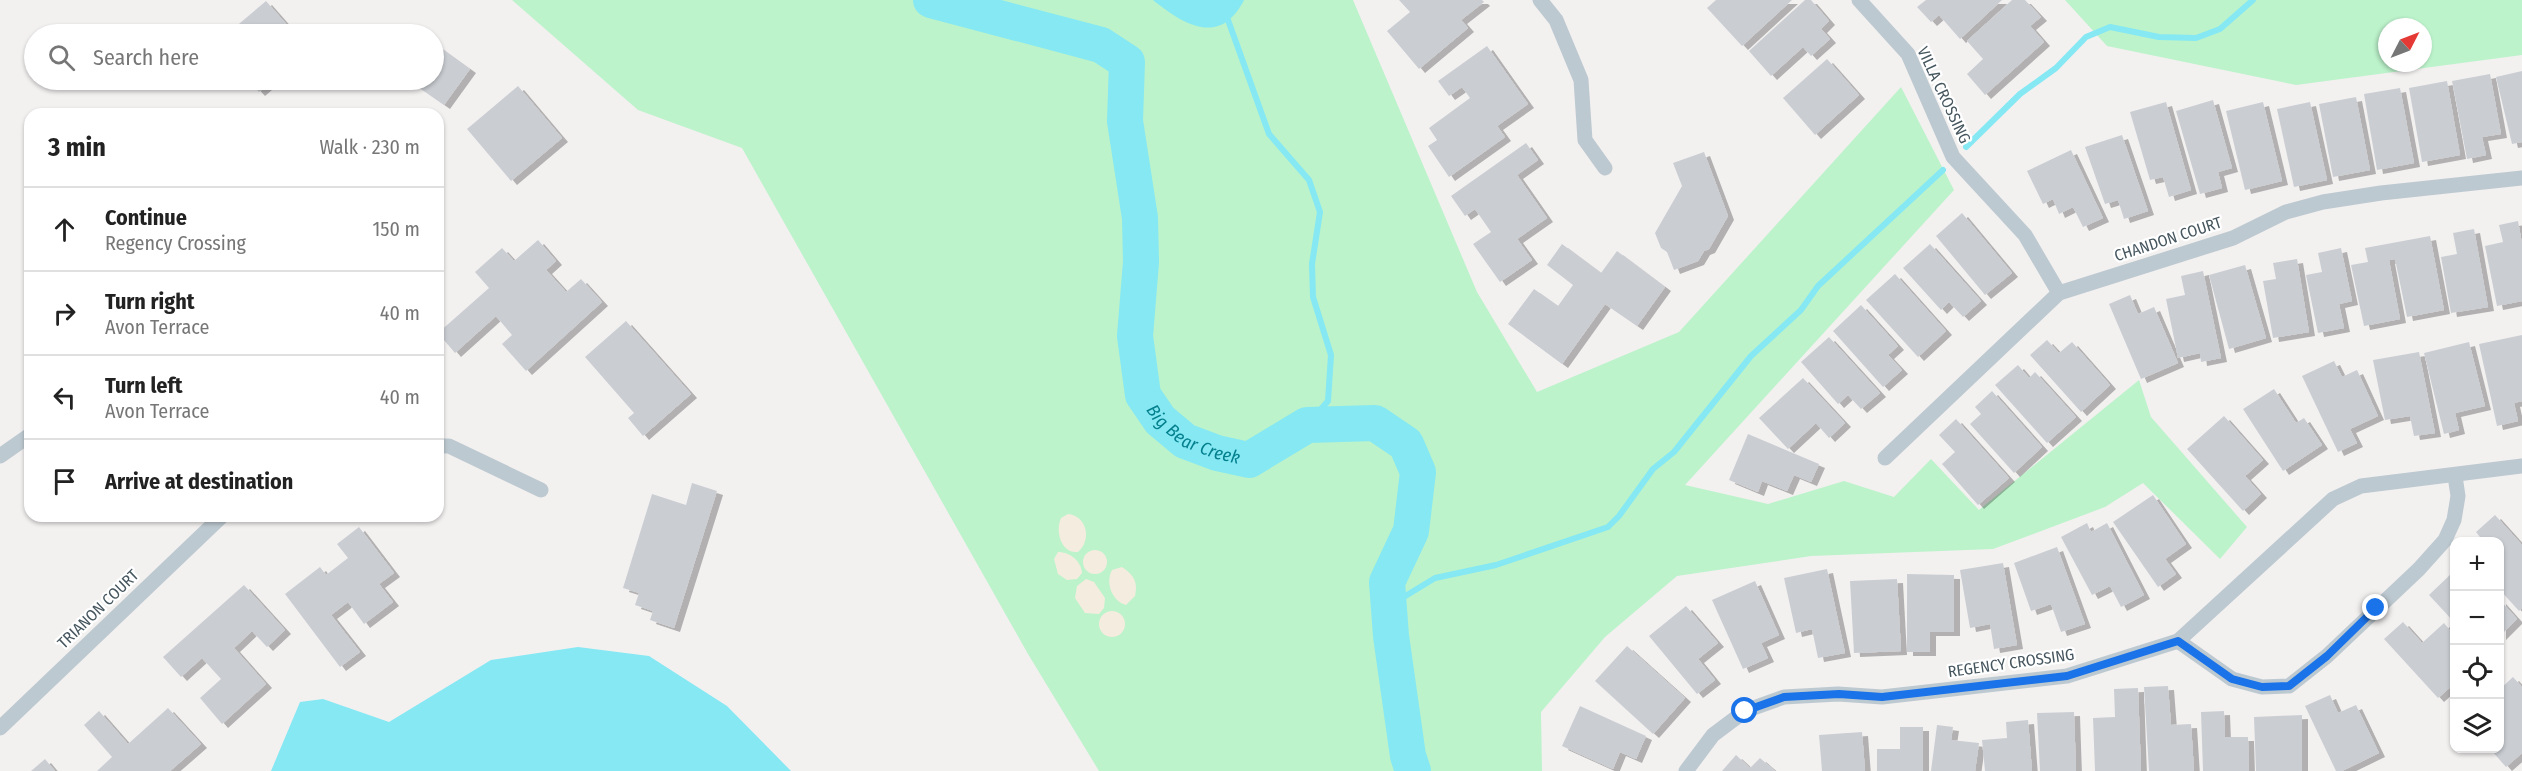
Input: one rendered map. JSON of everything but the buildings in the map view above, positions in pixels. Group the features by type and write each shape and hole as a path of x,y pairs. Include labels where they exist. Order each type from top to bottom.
{"street":[{"path":"1540,0 1556,20 1581,80 1585,140 1605,168"},
{"name":"VILLA CROSSING","path":"1859,0 1908,54 1953,158 2025,235 2059,293"},
{"name":"CHANDON COURT","path":"1885,458 2059,293 2233,238 2286,212 2314,205 2381,193 2522,178"},
{"path":"0,456 24,439"},
{"path":"444,446 449,446 541,490"},
{"name":"REGENCY CROSSING","path":"1686,771 1713,735 1745,711 1784,697 1839,694 1882,697 2067,676 2178,641 2333,499 2361,486 2522,466"},
{"path":"2178,641 2232,679 2262,687 2289,686 2327,656 2445,540 2454,520 2458,496 2455,476"},
{"name":"TRIANON COURT","path":"0,728 216,522"}],"green space":[{"path":"512,0 1353,0 1477,292 1537,392 1679,332 1901,87 1954,190 1685,485 1768,504 1844,481 1894,497 1931,459 1979,510 2139,380 2151,417 2247,527 2220,559 2143,483 2105,507 1993,549 1811,556 1677,576 1605,637 1541,712 1542,771 1099,771 1028,654 742,148 638,110"},
{"path":"2065,0 2522,0 2522,55 2432,67 2432,18 2378,18 2378,72 2394,72 2296,85 2107,46"}],"sand":[{"path":"1068,514 1080,519 1085,529 1085,541 1078,552 1067,549 1059,535 1061,518"},
{"path":"1095,550 1104,553 1107,562 1104,571 1095,574 1086,571 1083,562 1086,553"},
{"path":"1058,552 1067,554 1077,561 1082,573 1077,579 1067,580 1058,574 1054,559"},
{"path":"1122,567 1130,573 1136,587 1135,596 1126,605 1114,596 1109,580 1112,570"},
{"path":"1086,579 1094,582 1105,598 1104,608 1099,614 1085,613 1075,598 1077,586"},
{"path":"1112,611 1121,615 1125,624 1121,633 1112,637 1103,633 1099,624 1103,615"}],"water":[{"path":"1153,0 1244,0 1234,15 1224,23 1213,27 1201,27 1177,17"},
{"path":"578,647 649,656 727,706 791,771 271,771 300,702 323,699 389,722 491,660"}],"waterway":[{"name":"Big Bear Creek","path":"931,0 1101,45 1127,62 1125,121 1140,218 1141,262 1135,336 1143,395 1160,420 1185,441 1217,453 1249,460 1307,425 1375,423 1406,444 1418,472 1411,531 1387,582 1391,636 1408,756 1413,771"},
{"path":"1966,147 2020,94 2056,68 2086,37 2110,27 2159,37 2196,38 2220,29 2253,0"},
{"path":"1223,15 1228,20 1269,134 1309,180 1320,212 1312,264 1313,297 1331,355 1328,401 1307,425"},
{"path":"1389,606 1435,578 1496,565 1608,527 1619,516 1653,469 1674,452 1751,356 1801,310 1818,286 1943,170"}],"route":[{"path":"1745,711 1784,697 1839,694 1882,697 2067,676 2178,641 2210,666 2232,679 2262,687 2289,686 2327,656 2376,608"}]}
